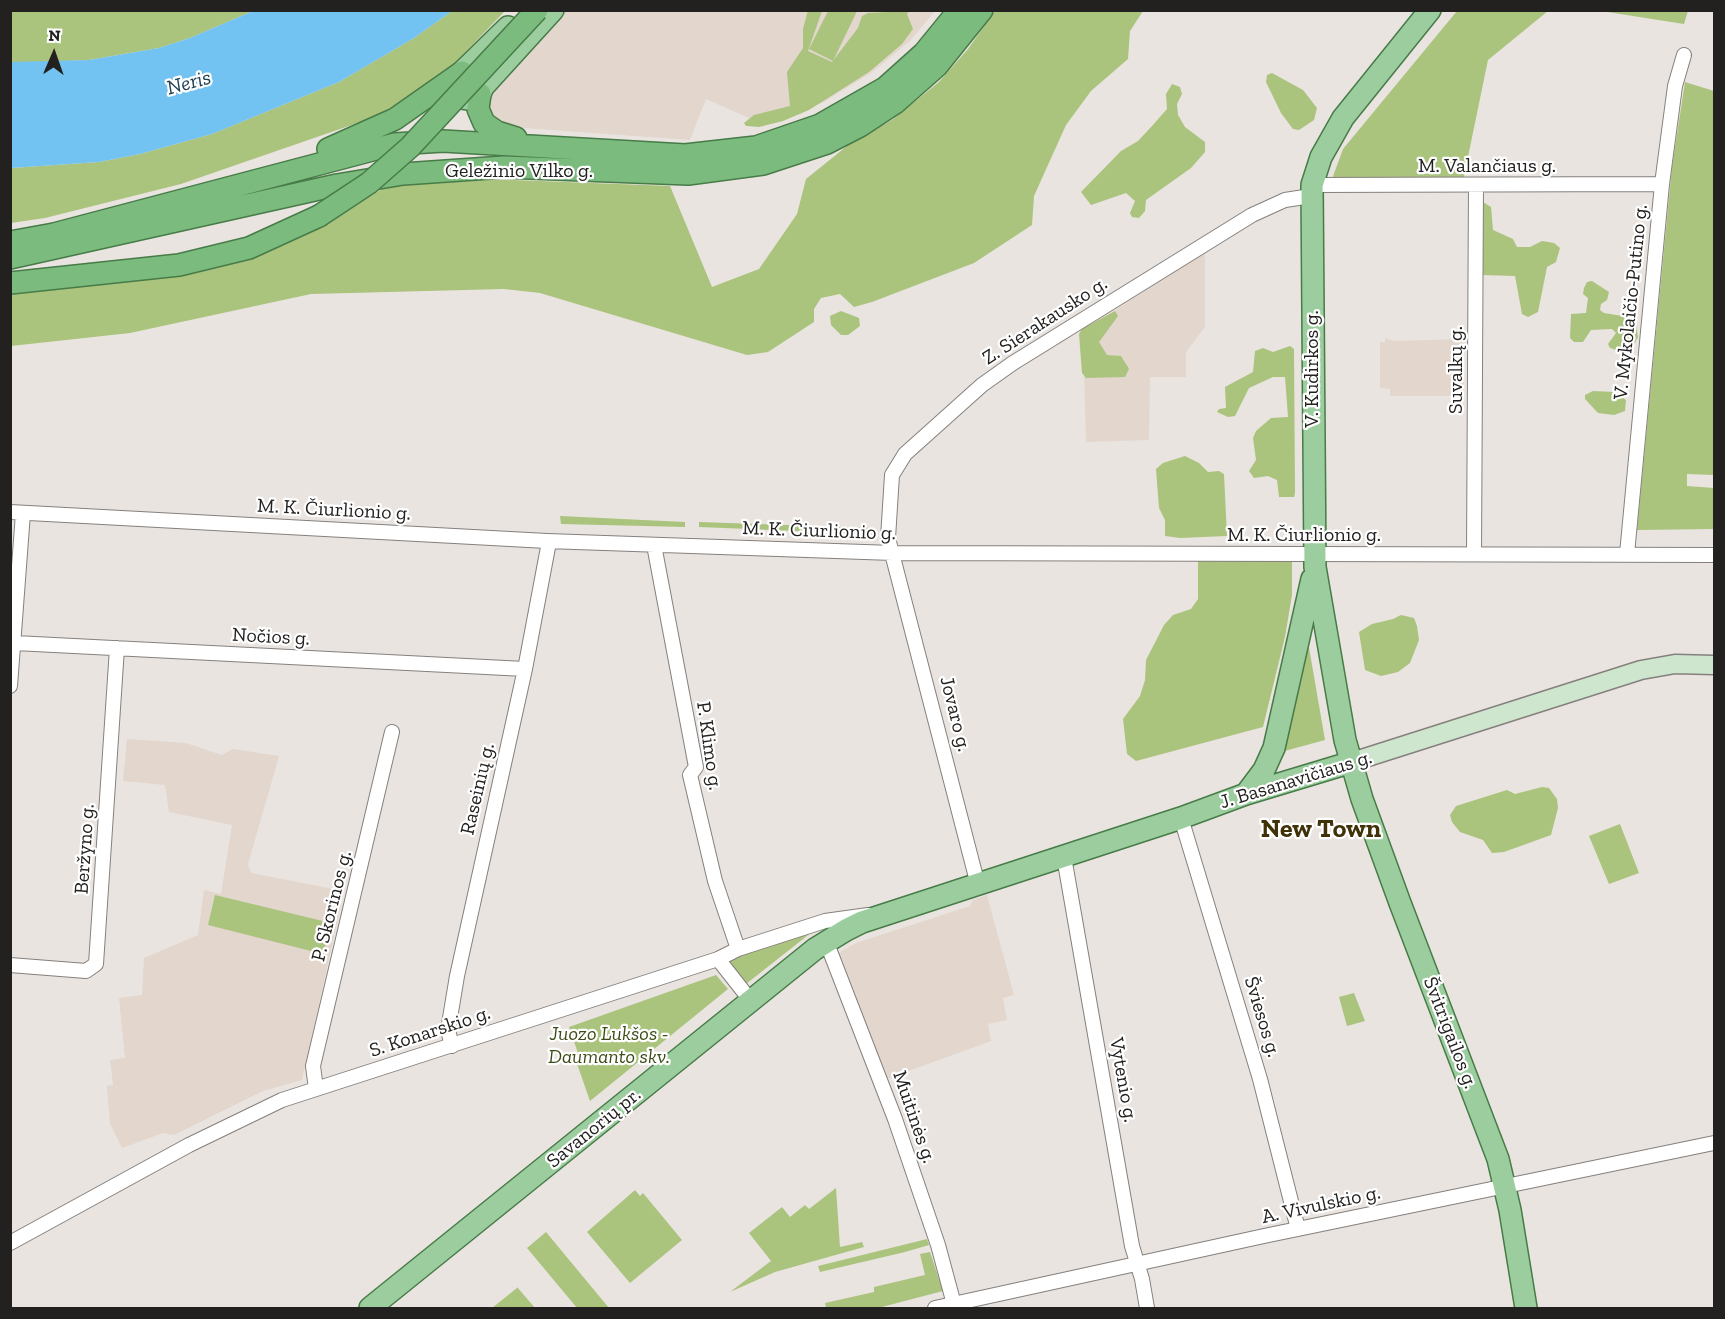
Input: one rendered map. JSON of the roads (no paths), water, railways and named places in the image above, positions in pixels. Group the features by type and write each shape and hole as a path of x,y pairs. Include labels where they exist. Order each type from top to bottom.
{"highway":[{"path":"10,282 179,265 249,248 319,216 369,183 410,147 537,10"},
{"name":"Geležinio Vilko g.","path":"10,242 54,234 395,144 443,141 685,155 747,148 792,136 853,109 885,88 924,53 959,10"},
{"name":"Geležinio Vilko g.","path":"10,258 337,185 403,174 504,167 688,174 763,164 827,143 860,126 895,103 937,66 982,10"},
{"path":"245,185 395,119 462,72"},
{"path":"480,94 478,109 484,123 497,132 539,145"}],"main road":[{"path":"524,10 462,72 456,83 457,94 469,99 480,94 483,87 554,10"},
{"name":"V. Kudirkos g.","path":"1352,762 1336,699 1314,561 1311,190 1321,157 1343,118 1430,10"},
{"path":"1246,794 1264,770 1274,748 1314,561"},
{"name":"J. Basanavičiaus g.","path":"882,915 1064,857 1246,794 1641,670 1675,664 1714,665"},
{"name":"Švitrigailos g.","path":"1352,762 1400,903 1495,1149 1506,1187 1526,1308"},
{"name":"Savanorių pr.","path":"370,1308 826,941 862,922 882,915"}],"street":[{"name":"V. Mykolaičio-Putino g.","path":"1627,554 1662,184 1675,86 1684,55"},
{"name":"M. Valančiaus g.","path":"1311,190 1476,185 1662,184"},
{"name":"Suvalkų g.","path":"1474,554 1476,185"},
{"name":"Z. Sierakausko g.","path":"893,553 888,538 890,487 897,464 982,385 1013,363 1252,215 1311,190"},
{"name":"M. K. Čiurlionio g.","path":"17,513 549,542 893,553 1314,561 1474,554 1714,555"},
{"path":"10,686 15,643 17,513"},
{"name":"Raseinių g.","path":"452,1046 448,1030 457,976 525,669 549,542"},
{"name":"P. Klimo g.","path":"654,545 696,767 690,775 715,881 738,949"},
{"name":"Jovaro g.","path":"893,553 978,885"},
{"name":"Nočios g.","path":"15,643 525,669"},
{"name":"Beržyno g.","path":"10,965 86,971 96,964 117,648"},
{"name":"P. Skorinos g.","path":"316,1089 313,1066 392,732"},
{"name":"Šviesos g.","path":"1181,818 1260,1079 1298,1229"},
{"name":"Vytenio g.","path":"1064,857 1132,1246 1147,1308"},
{"name":"S. Konarskio g.","path":"10,1243 241,1118 316,1089 825,921 855,915 882,915"},
{"name":"Muitinės g.","path":"826,941 892,1110 937,1243 954,1306"},
{"path":"718,958 751,1001"},
{"name":"A. Vivulskio g.","path":"935,1308 954,1306 1298,1229 1714,1143"}],"water":[{"name":"Neris","path":"253,11 452,11 414,38 339,82 212,134 140,154 99,162 11,168 11,62 89,60 159,48 190,38"}],"district":[{"name":"New Town","path":"1321,830"}],"park label":[{"name":"Juozo Lukšos - Daumanto skv.","path":"609,1046"}]}
